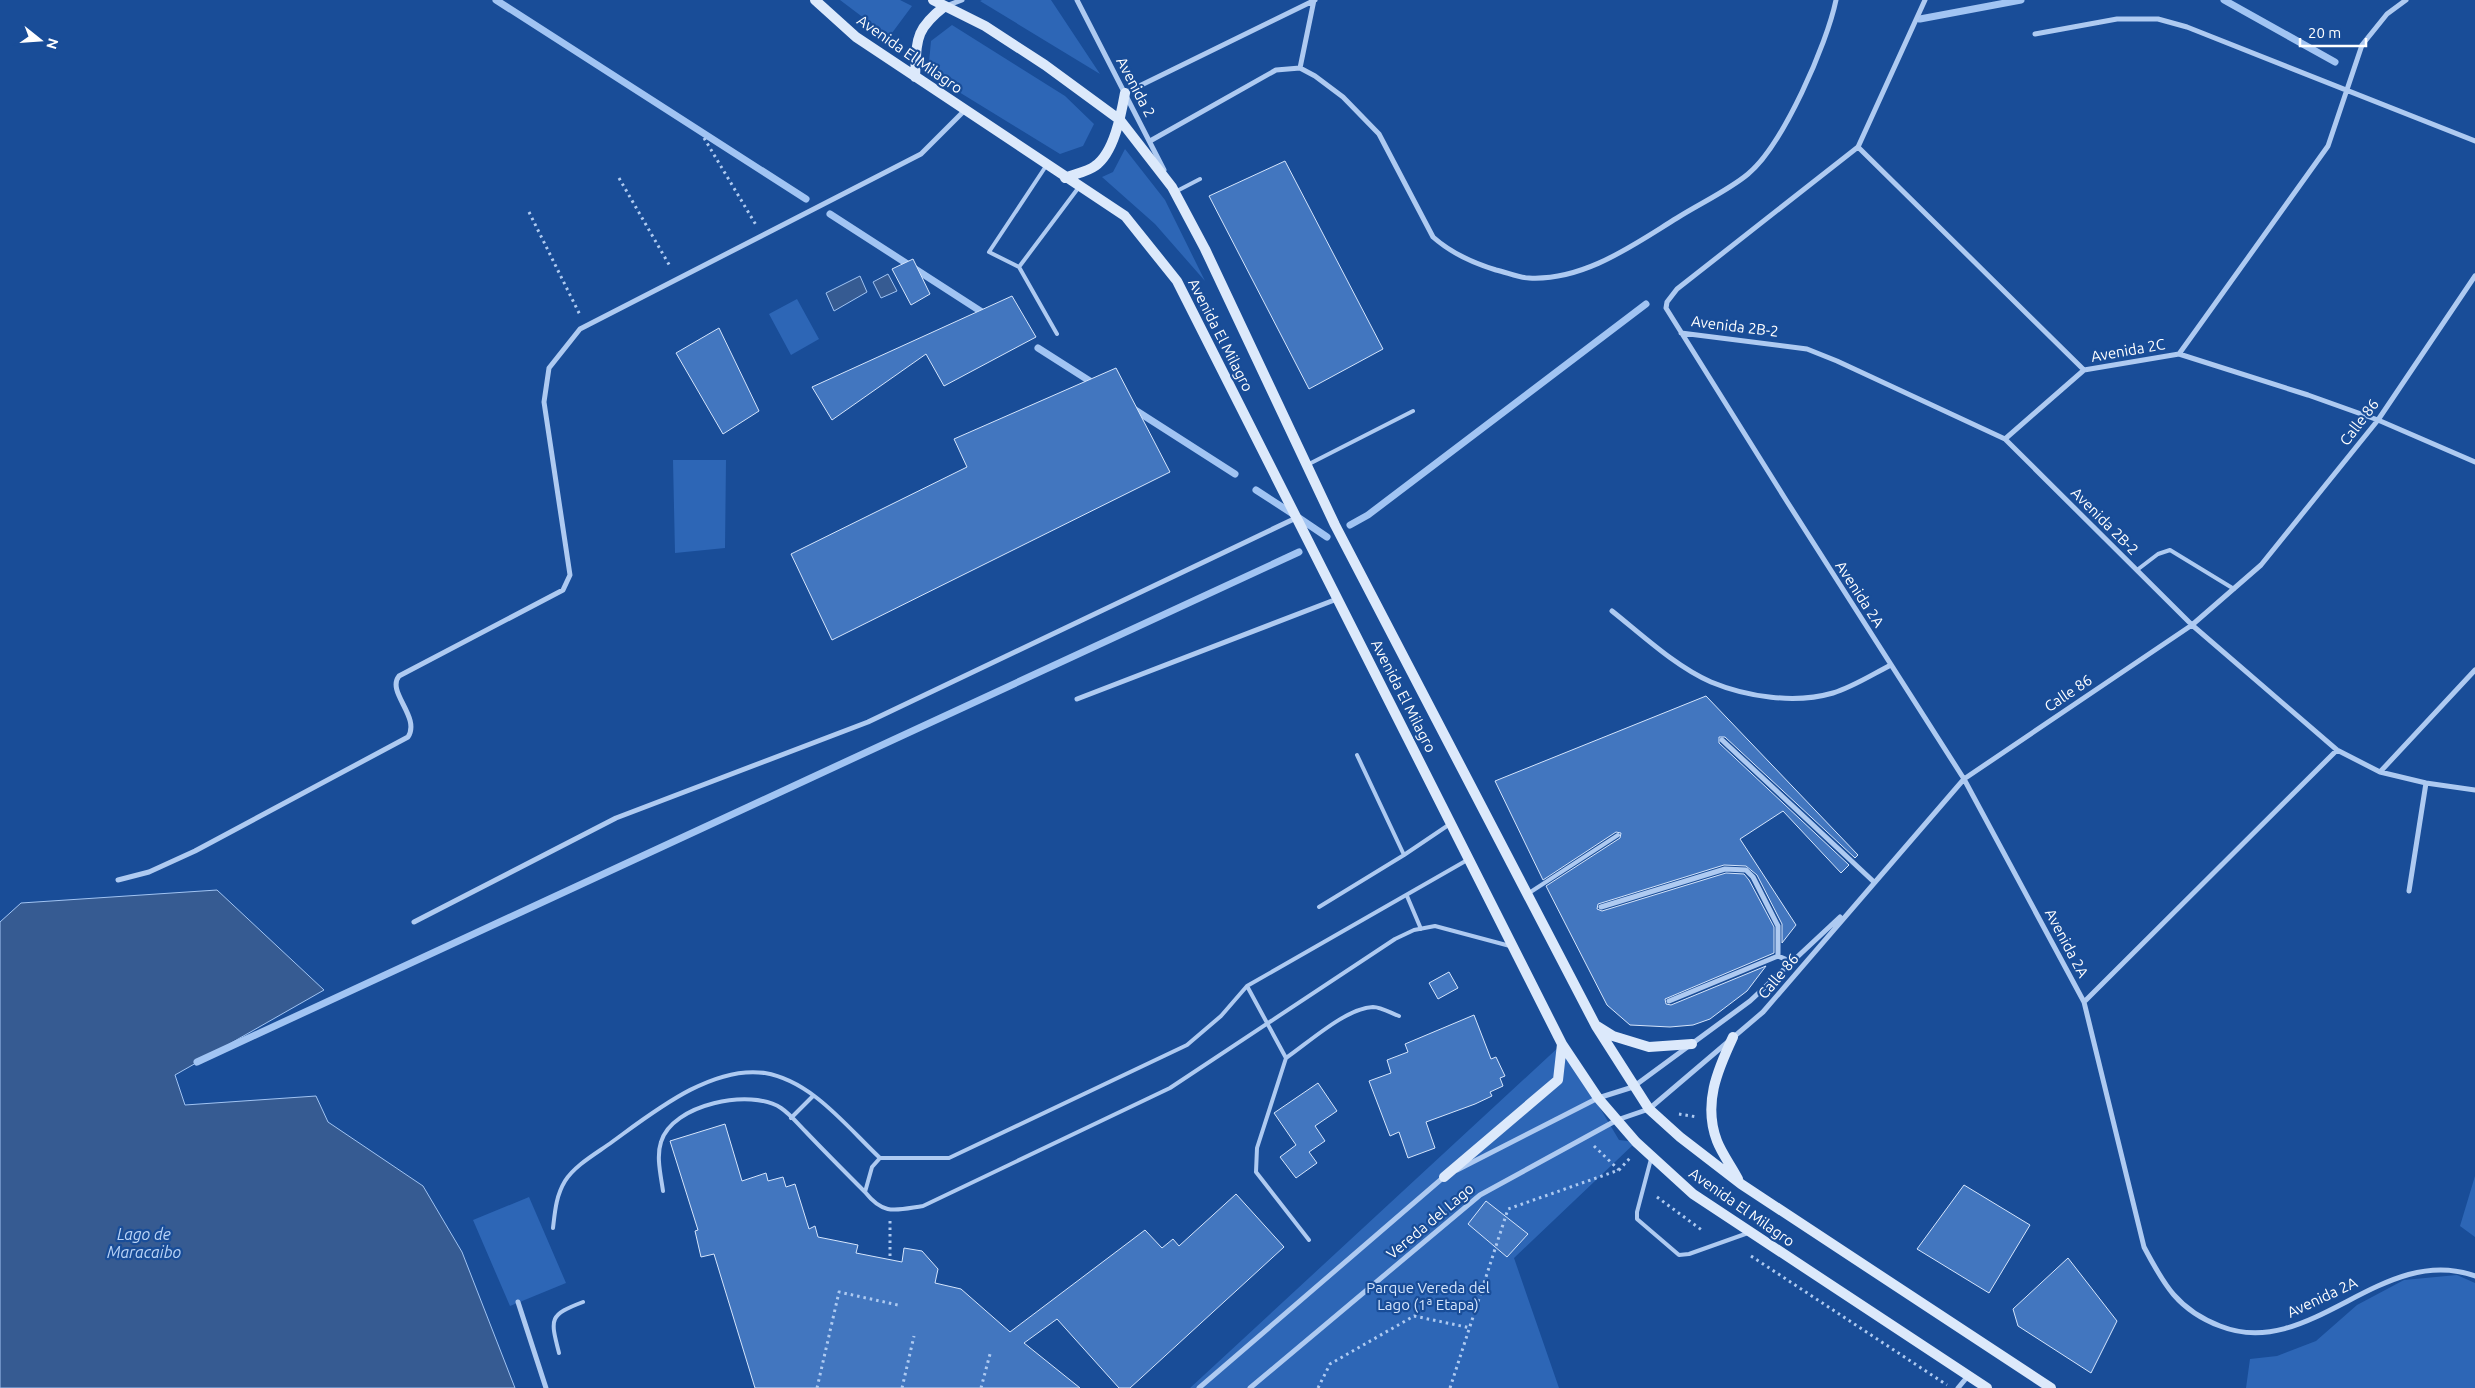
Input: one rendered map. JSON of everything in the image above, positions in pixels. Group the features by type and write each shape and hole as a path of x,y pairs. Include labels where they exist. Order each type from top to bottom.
{"main road":[{"name":"Avenida El Milagro","path":"815,0 856,37 1046,166 1125,216 1177,281 1562,1044 1598,1098 1652,1156 1693,1194 1987,1388"},
{"name":"Avenida El Milagro","path":"933,0 985,26 1045,65 1120,120 1173,189 1205,249 1335,525 1596,1026 1633,1087 1649,1109 1741,1184 2051,1388"},
{"path":"915,77 917,42 926,20 945,6"},
{"path":"1065,178 1095,166 1112,143 1120,120 1125,94"},
{"path":"1596,1026 1613,1036 1649,1047 1692,1044"},
{"path":"1733,1037 1716,1073 1710,1109 1717,1142 1741,1184"},
{"path":"1444,1176 1558,1080 1562,1044"}],"street":[{"path":"945,6 962,0"},
{"name":"Avenida 2","path":"1078,0 1173,189"},
{"path":"1125,94 1315,0"},
{"path":"1300,68 1315,0"},
{"path":"1150,141 1276,70 1300,68 1315,76 1343,97 1379,134 1433,237 1447,250 1481,266 1529,278 1571,274 1615,256 1748,174 1772,146 1790,115 1831,23 1836,0"},
{"path":"1858,147 1925,0"},
{"path":"2179,354 2328,146 2362,45 2387,14 2406,0"},
{"path":"2035,34 2117,19 2158,19 2187,27 2475,141"},
{"path":"118,880 148,872 195,851 408,737 412,731 412,724 396,687 396,680 399,676 563,590 570,575 544,402 549,368 580,329 921,154 964,111"},
{"name":"Avenida 2A","path":"1858,147 1671,295 1666,308 1964,779 2084,1002 2144,1247 2161,1281 2179,1302 2202,1320 2237,1333 2264,1334 2299,1324 2378,1285 2409,1273 2438,1271 2467,1273 2475,1276"},
{"name":"Avenida 2C","path":"1858,147 2084,370 2179,354 2308,395 2378,420 2475,462"},
{"name":"Calle 86","path":"1649,1109 1763,1012 1964,779 2192,625 2261,565 2378,420 2475,276"},
{"name":"Avenida 2B-2","path":"1682,333 1807,349 2005,439 2192,625 2337,750 2380,772 2426,783 2475,790"},
{"path":"2005,439 2084,370"},
{"path":"414,922 616,818 868,722 1297,517"},
{"path":"1077,700 1338,599"},
{"path":"1612,611 1678,662 1710,682 1771,698 1799,699 1834,693 1891,665"},
{"path":"2380,772 2475,670"},
{"path":"1722,740 1874,882"},
{"path":"2084,1002 2337,750"},
{"path":"2409,891 2426,783"},
{"path":"1601,907 1726,869 1746,870 1753,877 1775,918 1778,934 1778,956"},
{"name":"Vereda del Lago","path":"1199,1388 1444,1176 1598,1098 1633,1087 1750,1001 1859,900"},
{"path":"1669,1001 1778,956 1792,962"},
{"name":"Vereda del Lago","path":"1250,1388 1480,1195 1617,1120 1649,1109"},
{"path":"518,1302 546,1388"},
{"path":"1958,1388 1968,1376"}],"lane":[{"path":"1046,166 989,252 1019,267 1058,334"},
{"path":"1173,189 1200,179"},
{"path":"1019,267 1079,187"},
{"path":"1306,465 1413,411"},
{"path":"2136,570 2158,554 2170,550 2234,589"},
{"path":"1357,755 1404,855"},
{"path":"1319,907 1404,855 1451,823"},
{"path":"1527,894 1618,835"},
{"path":"553,1228 556,1201 566,1180 589,1158 667,1101 735,1074 753,1072 787,1080 813,1096 880,1158 950,1158 1187,1045 1221,1016 1247,986 1469,859"},
{"path":"1407,896 1421,929"},
{"path":"663,1191 659,1161 661,1141 669,1128 681,1116 714,1104 742,1098 762,1100 781,1108 875,1204 889,1210 923,1206 1170,1088 1395,939 1434,926 1513,947"},
{"path":"1247,986 1286,1058"},
{"path":"1308,1240 1256,1172 1257,1148 1286,1058 1329,1028 1360,1010 1375,1007 1399,1016"},
{"path":"791,1118 813,1096"},
{"path":"1652,1156 1637,1212 1638,1219 1676,1254 1689,1254 1751,1232"},
{"path":"865,1192 872,1167 880,1158"},
{"path":"559,1353 554,1334 554,1320 560,1311 584,1302"}],"path":[{"path":"704,138 762,236"},
{"path":"619,178 677,279"},
{"path":"529,212 586,326"},
{"path":"1664,1122 1676,1114 1712,1120"},
{"path":"1450,1388 1508,1209 1619,1170 1584,1138"},
{"path":"1657,1197 1703,1231"},
{"path":"889,1210 890,1259"},
{"path":"1751,1256 1951,1388"},
{"path":"817,1388 839,1292 898,1305"},
{"path":"882,1302 883,1296"},
{"path":"1318,1388 1330,1364 1414,1316 1471,1328"},
{"path":"902,1388 914,1336"},
{"path":"981,1388 990,1354"}],"green space":[{"path":"840,0 900,0 912,6 889,37"},
{"path":"1051,0 1100,74 980,1"},
{"path":"952,25 1065,96 1094,124 1083,146 1060,154 928,73 931,41"},
{"path":"1125,149 1165,200 1205,281 1155,224 1102,177 1113,172"},
{"path":"797,299 819,339 791,355 769,314"},
{"path":"673,460 726,460 725,548 675,553"},
{"name":"Parque Vereda del Lago (1ª Etapa)","path":"1562,1044 1619,1140 1636,1142 1514,1258 1559,1388 1190,1388"},
{"path":"2475,1176 2475,1237 2460,1226"},
{"path":"529,1197 566,1283 510,1306 473,1220"},
{"path":"2457,1275 2475,1283 2475,1388 2246,1388 2250,1359 2277,1356 2316,1341 2357,1305 2404,1280"}],"water":[{"path":"888,274 897,291 881,298 873,282"},
{"path":"860,276 867,292 834,311 826,293"},
{"name":"Lago de Maracaibo","path":"217,890 324,990 175,1075 185,1105 316,1096 328,1122 423,1186 462,1252 515,1388 0,1388 0,922 21,903"}],"building":[{"path":"1285,161 1383,349 1309,389 1209,196"},
{"path":"913,259 930,294 911,305 892,269"},
{"path":"1012,296 1036,337 944,386 926,354 832,420 812,387"},
{"path":"719,328 759,411 723,434 676,353"},
{"path":"1116,368 1170,472 832,640 791,554 967,467 954,439"},
{"path":"1706,696 1858,855 1855,858 1725,737 1719,737 1719,743 1849,865 1841,873 1783,811 1740,839 1796,925 1782,943 1782,924 1757,875 1746,866 1724,865 1598,904 1597,909 1602,911 1726,873 1744,874 1774,927 1774,953 1665,999 1666,1004 1671,1005 1766,966 1747,991 1710,1019 1693,1025 1670,1027 1630,1025 1607,1005 1546,886 1620,838 1621,833 1616,832 1543,880 1495,781"},
{"path":"1449,972 1458,988 1438,999 1429,983"},
{"path":"1474,1015 1491,1059 1496,1057 1505,1076 1500,1078 1503,1086 1490,1092 1492,1096 1475,1104 1426,1122 1435,1148 1408,1158 1399,1132 1390,1136 1369,1081 1391,1073 1387,1060 1408,1052 1405,1044"},
{"path":"1318,1083 1337,1111 1315,1126 1325,1141 1309,1152 1317,1163 1296,1178 1280,1157 1296,1145 1274,1113"},
{"path":"725,1124 742,1181 766,1173 768,1181 783,1177 786,1187 795,1184 809,1229 815,1226 818,1237 858,1245 856,1253 902,1262 904,1248 922,1251 938,1269 935,1283 961,1289 1010,1332 1145,1230 1162,1248 1173,1239 1179,1246 1236,1194 1284,1247 1130,1388 1119,1388 1057,1319 1024,1343 1080,1388 755,1388 714,1254 701,1257 695,1231 698,1230 670,1141"},
{"path":"1964,1185 2030,1225 1989,1293 1917,1249"},
{"path":"1486,1201 1528,1234 1507,1257 1468,1224"},
{"path":"2068,1258 2117,1321 2091,1373 2018,1326 2013,1309"}],"waterway":[{"path":"496,0 806,199"},
{"path":"1920,19 2021,0"},
{"path":"2224,0 2335,62"},
{"path":"830,214 988,316"},
{"path":"1350,525 1368,515 1646,304"},
{"path":"1038,348 1096,385"},
{"path":"1132,408 1235,474"},
{"path":"1256,490 1293,514"},
{"path":"1299,518 1327,537"},
{"path":"197,1062 1299,552"}]}
